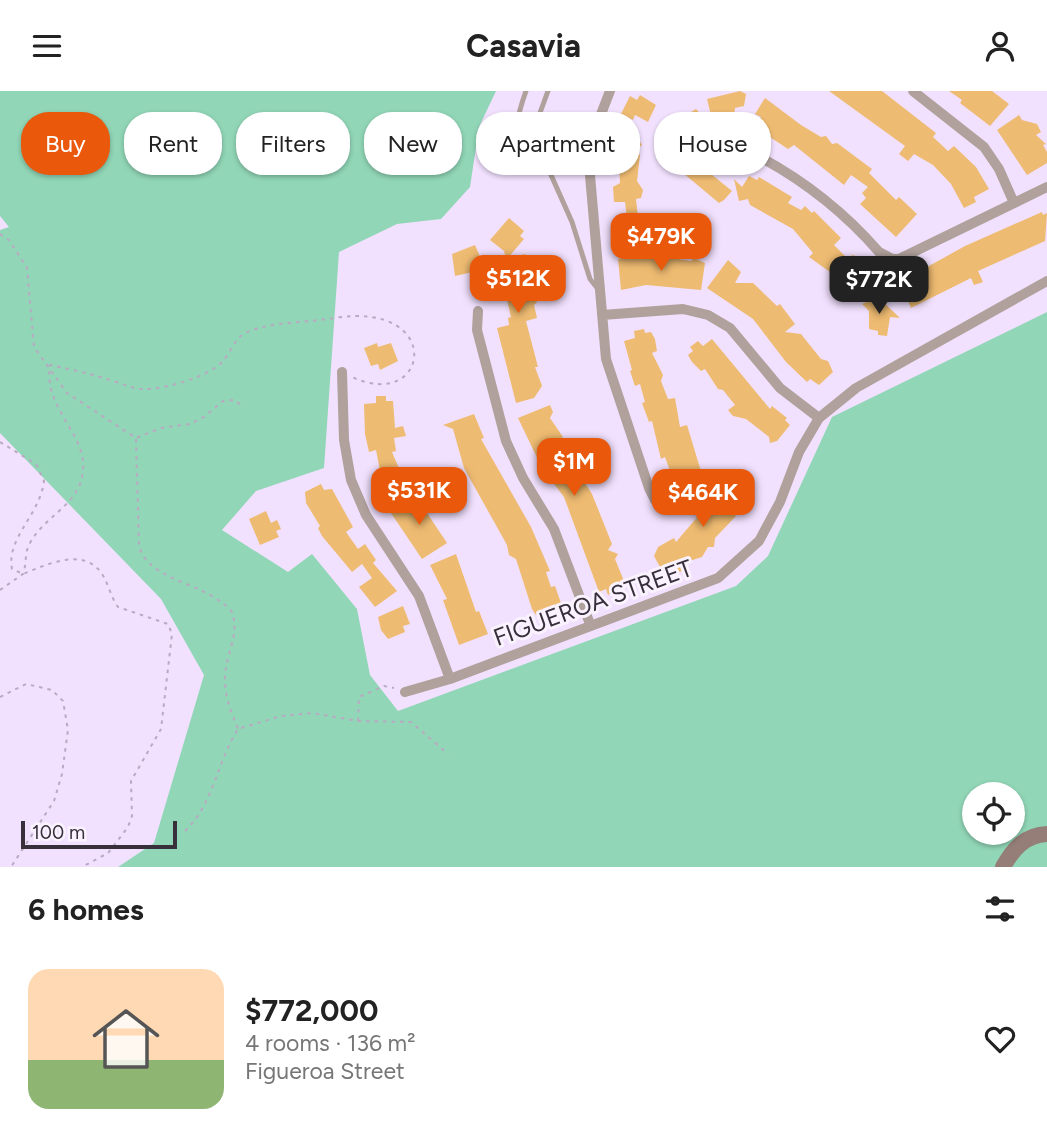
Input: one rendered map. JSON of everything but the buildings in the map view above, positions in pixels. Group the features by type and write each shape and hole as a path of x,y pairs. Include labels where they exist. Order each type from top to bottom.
{"street":[{"path":"610,91 591,141 589,164 602,315 611,378 649,488 655,500 664,507"},
{"path":"913,91 984,147 999,169 1014,203"},
{"path":"771,163 826,199 879,252 892,259 899,259 1047,187"},
{"name":"FIGUEROA STREET","path":"405,692 450,679 590,624 703,586 742,559 771,521 799,452 819,418 856,388 1047,281"},
{"path":"602,315 683,309 708,315 730,328 780,388 819,418"},
{"path":"478,311 477,330 506,441 523,478 554,529 590,624"},
{"path":"342,373 344,440 351,480 366,515 419,596 450,679"},
{"path":"1003,867 1012,849 1027,839 1047,834"}],"lane":[{"path":"520,112 526,91"},
{"path":"540,112 548,91"},
{"path":"551,175 572,222 590,279 600,292"}],"path":[{"path":"0,234 9,240 27,268 34,347 50,365 67,393 136,437"},
{"path":"50,365 143,389 204,376 222,362 242,335 264,326 358,314 388,321 405,329 411,338 415,361 402,380 390,384 371,382 342,373"},
{"path":"23,574 29,543 53,515 75,497 83,471 79,448 52,400 47,380 50,365"},
{"path":"136,437 161,428 190,424 204,417 223,401 234,400 244,407"},
{"path":"136,437 139,545 142,558 159,571 211,593 232,612 235,634 225,677 229,708 238,729"},
{"path":"0,442 36,464 44,481 35,511 12,545 12,569 23,574"},
{"path":"0,590 23,574 62,561 87,561 97,568 118,607 157,618 168,624 172,634 161,729 131,781 132,816 128,827 108,853 82,867"},
{"path":"0,697 26,684 52,690 63,702 68,730 62,774 54,801 11,867"},
{"path":"358,722 357,703 365,692 384,686 405,692"},
{"path":"186,831 204,810 221,761 238,729 281,716 312,713 358,722 411,722 448,754"}],"green space":[{"path":"0,91 496,91 486,112 476,112 476,147 470,187 441,219 397,224 339,252 324,468 256,491 222,530 288,572 312,554 357,609 370,675 398,711 736,586 768,556 832,417 1047,312 1047,867 118,867 154,843 204,675 161,599 0,433 0,230 9,227 0,216"}]}
